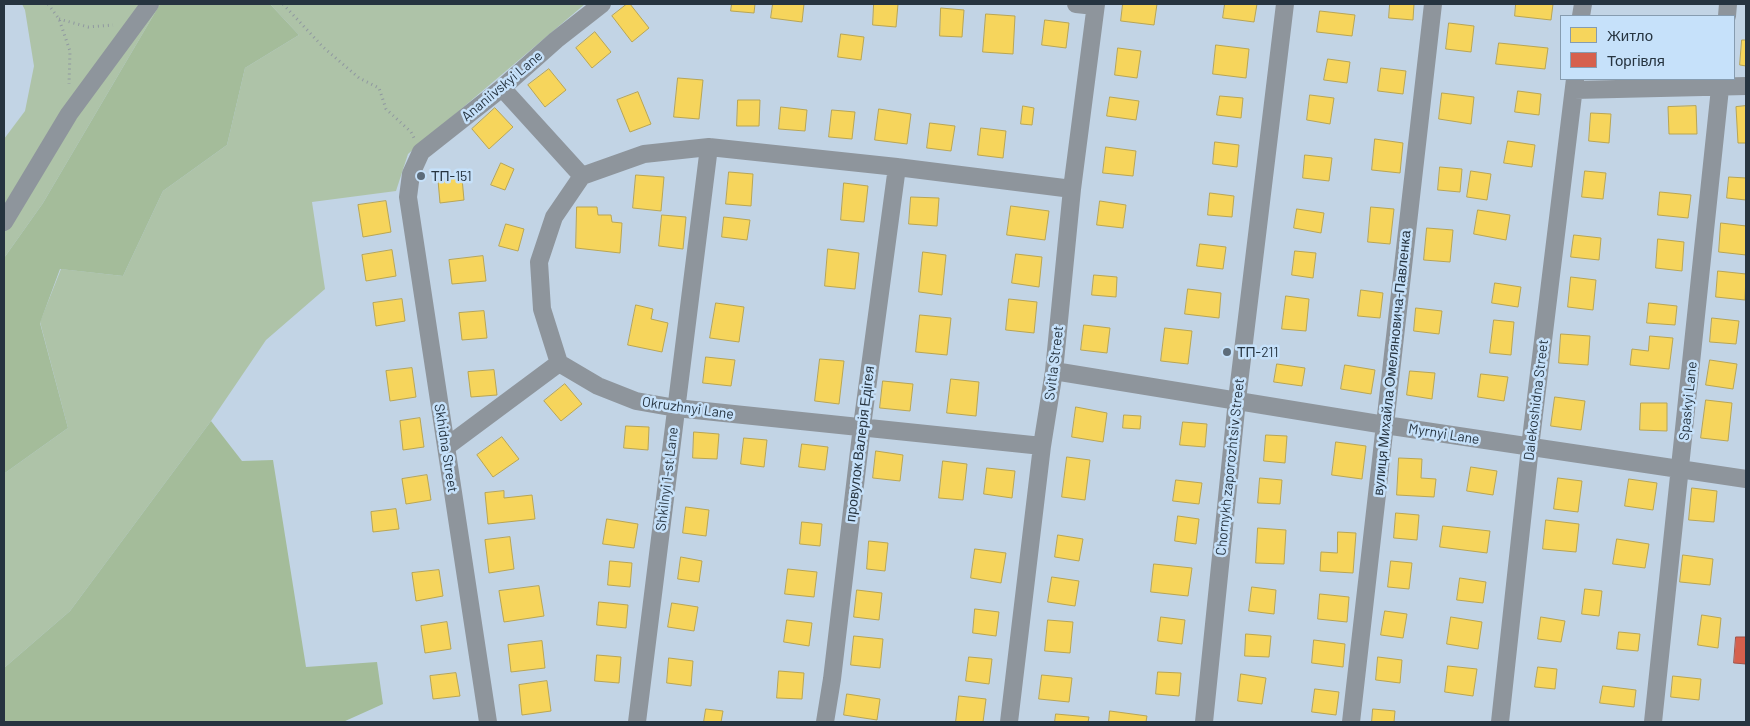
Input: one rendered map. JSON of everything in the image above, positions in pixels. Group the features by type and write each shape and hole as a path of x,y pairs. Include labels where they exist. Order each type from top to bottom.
{"street":[{"name":"Ananiivskyi Lane","path":"410,174 421,152 502,88 556,40 602,4"},
{"path":"1076,4 1096,5"},
{"name":"Chornykh zaporozhtsiv Street","path":"1204,722 1237,400 1285,4"},
{"name":"вулиця Михайла Омеляновича-Павленка","path":"1351,722 1433,4"},
{"name":"Svitla Street","path":"1009,722 1042,446 1054,371 1072,189 1096,5"},
{"path":"4,222 69,114 145,10"},
{"path":"1575,84 1720,82 1746,86"},
{"name":"Spaskyi Lane","path":"1653,722 1681,469 1720,82"},
{"name":"Dalekoshidna Street","path":"1500,722 1530,447 1575,84"},
{"path":"502,88 582,176"},
{"path":"446,447 559,363 542,309 539,262 554,217 582,176 644,154 709,147 897,167 1072,189"},
{"name":"Shkilnyi 1-st Lane","path":"637,722 709,147"},
{"name":"провулок Валерія Едігея","path":"825,722 897,167"},
{"name":"Skhidna Street","path":"410,174 408,198 488,722"},
{"name":"Okruzhnyi Lane","path":"559,363 598,386 636,401 676,408 1042,446"},
{"name":"Myrnyi Lane","path":"1054,371 1385,425 1746,479"}],"path":[{"path":"48,4 59,19 70,51 69,87"},
{"path":"284,4 323,47 344,66 359,78 379,88 386,109 411,132 421,152"},
{"path":"59,19 88,27 112,26 145,10"}],"green space":[{"path":"22,4 160,4 43,203 4,258 4,139 25,111 34,66 25,10"},
{"path":"160,4 270,4 299,35 245,68 227,145 163,191 123,276 60,269 40,323 68,428 5,473 4,479 4,258 43,203"},
{"path":"270,4 585,4 408,154 396,191 312,202 325,289 266,340 211,421 70,611 4,668 5,473 68,428 40,322 61,269 123,276 163,191 227,145 245,68 299,35"},
{"path":"211,421 242,461 273,460 306,667 377,662 383,704 343,722 4,722 4,668 70,611"}],"building: Житло":[{"path":"627,4 630,4 649,28 632,42 612,16"},
{"path":"732,4 755,4 754,13 731,11"},
{"path":"773,4 804,4 802,22 771,18"},
{"path":"874,4 898,4 896,27 873,25"},
{"path":"1123,4 1157,4 1154,25 1121,21"},
{"path":"1225,4 1257,4 1254,22 1223,18"},
{"path":"1390,4 1414,4 1413,20 1389,18"},
{"path":"1516,4 1553,4 1551,20 1515,16"},
{"path":"941,8 964,10 962,37 940,36"},
{"path":"1320,11 1355,15 1352,36 1317,32"},
{"path":"986,14 1015,16 1013,54 983,52"},
{"path":"1045,20 1069,23 1066,48 1042,45"},
{"path":"1449,23 1474,26 1471,52 1446,49"},
{"path":"595,32 611,52 592,68 576,48"},
{"path":"841,34 864,37 861,60 838,57"},
{"path":"1742,40 1746,40 1746,66 1740,65"},
{"path":"1499,43 1548,48 1545,69 1496,64"},
{"path":"1216,45 1249,49 1246,78 1213,74"},
{"path":"1118,48 1141,51 1137,78 1115,75"},
{"path":"1328,59 1350,62 1347,83 1324,80"},
{"path":"1381,68 1406,71 1403,94 1378,91"},
{"path":"549,69 566,90 545,107 528,85"},
{"path":"678,78 703,80 699,119 674,117"},
{"path":"1518,91 1541,94 1539,115 1515,112"},
{"path":"638,92 651,124 630,132 617,100"},
{"path":"1442,93 1474,97 1471,124 1439,119"},
{"path":"1310,95 1334,98 1330,124 1307,120"},
{"path":"1220,96 1243,98 1241,118 1217,115"},
{"path":"1110,97 1139,101 1136,120 1107,116"},
{"path":"738,100 760,100 759,126 737,126"},
{"path":"1023,106 1034,108 1032,125 1021,124"},
{"path":"1696,106 1697,134 1669,134 1668,107"},
{"path":"1746,106 1746,143 1738,143 1736,107"},
{"path":"781,107 807,110 805,131 779,129"},
{"path":"495,108 513,127 489,149 472,129"},
{"path":"879,109 911,114 907,144 875,140"},
{"path":"832,110 855,112 852,139 829,137"},
{"path":"1591,113 1611,114 1609,143 1589,141"},
{"path":"930,123 955,126 951,151 927,148"},
{"path":"981,128 1006,131 1003,158 978,155"},
{"path":"1375,139 1403,143 1400,173 1372,170"},
{"path":"1508,141 1535,145 1532,167 1504,163"},
{"path":"1215,142 1239,145 1237,167 1213,164"},
{"path":"1106,147 1136,151 1133,176 1103,173"},
{"path":"1305,155 1332,158 1329,181 1303,178"},
{"path":"501,163 514,169 505,190 491,185"},
{"path":"1440,167 1462,169 1460,192 1438,190"},
{"path":"1471,171 1491,174 1487,200 1467,197"},
{"path":"1585,171 1606,173 1603,199 1582,197"},
{"path":"729,172 753,174 751,206 726,204"},
{"path":"636,175 664,177 661,211 633,208"},
{"path":"1729,177 1746,178 1746,200 1727,198"},
{"path":"462,178 464,200 440,203 438,180"},
{"path":"844,183 868,186 864,222 841,220"},
{"path":"1660,192 1691,195 1688,218 1658,215"},
{"path":"1210,193 1234,196 1232,217 1208,215"},
{"path":"911,197 939,198 937,226 909,224"},
{"path":"386,201 391,232 363,237 358,205"},
{"path":"1100,201 1126,205 1123,228 1097,225"},
{"path":"1011,206 1049,211 1045,240 1007,235"},
{"path":"577,207 597,207 598,215 611,215 612,222 622,223 620,253 576,248"},
{"path":"1371,207 1394,209 1390,244 1368,242"},
{"path":"1297,209 1324,213 1321,233 1294,228"},
{"path":"1478,210 1510,215 1506,240 1474,234"},
{"path":"662,215 686,217 683,249 659,246"},
{"path":"724,217 750,220 747,240 722,237"},
{"path":"1721,223 1746,226 1746,255 1719,252"},
{"path":"506,224 524,229 518,251 499,246"},
{"path":"1427,228 1453,230 1450,262 1424,260"},
{"path":"1574,235 1601,238 1599,260 1571,257"},
{"path":"1658,239 1684,242 1682,271 1656,268"},
{"path":"1200,244 1226,247 1223,269 1197,266"},
{"path":"828,249 859,253 855,289 825,286"},
{"path":"392,250 396,276 366,281 362,255"},
{"path":"1295,251 1316,253 1313,278 1292,275"},
{"path":"923,252 946,255 942,295 919,292"},
{"path":"1016,254 1042,257 1039,287 1012,283"},
{"path":"483,256 486,281 452,284 449,260"},
{"path":"1718,271 1746,274 1745,300 1716,297"},
{"path":"1094,275 1117,277 1116,297 1092,295"},
{"path":"1571,277 1596,280 1593,310 1568,307"},
{"path":"1495,283 1521,287 1518,307 1492,303"},
{"path":"1188,289 1221,293 1219,318 1185,314"},
{"path":"1361,290 1383,293 1380,318 1358,316"},
{"path":"1286,296 1309,299 1306,331 1282,329"},
{"path":"402,299 405,321 376,326 373,303"},
{"path":"1009,299 1037,302 1034,333 1006,330"},
{"path":"716,303 744,307 739,342 710,338"},
{"path":"1649,303 1677,306 1675,325 1647,323"},
{"path":"636,305 653,309 651,319 668,323 662,352 628,345"},
{"path":"1416,308 1442,311 1439,334 1414,331"},
{"path":"484,311 487,338 462,340 459,313"},
{"path":"920,315 951,318 947,355 916,352"},
{"path":"1712,318 1739,321 1736,344 1710,342"},
{"path":"1494,320 1514,322 1511,355 1490,353"},
{"path":"1084,325 1110,328 1107,353 1081,350"},
{"path":"1165,328 1192,331 1188,364 1161,361"},
{"path":"1561,334 1590,336 1588,365 1559,363"},
{"path":"1650,336 1673,338 1669,369 1630,365 1632,349 1648,351"},
{"path":"706,357 735,360 731,386 703,383"},
{"path":"820,359 844,361 839,404 815,401"},
{"path":"1710,360 1737,364 1733,389 1706,385"},
{"path":"1277,364 1305,368 1302,386 1274,382"},
{"path":"1345,365 1375,370 1371,394 1341,389"},
{"path":"412,368 416,397 390,401 386,371"},
{"path":"494,370 497,395 471,397 468,372"},
{"path":"1410,371 1435,373 1432,399 1407,395"},
{"path":"1481,374 1508,377 1504,401 1478,397"},
{"path":"951,379 979,382 976,416 947,413"},
{"path":"883,381 913,384 910,411 880,408"},
{"path":"565,384 582,404 561,421 544,401"},
{"path":"1555,397 1585,401 1581,430 1551,426"},
{"path":"1706,400 1732,403 1728,441 1701,438"},
{"path":"1641,403 1667,403 1667,431 1640,430"},
{"path":"1076,407 1107,413 1103,442 1072,437"},
{"path":"1124,415 1141,416 1140,429 1123,428"},
{"path":"420,418 424,447 403,450 400,421"},
{"path":"1183,422 1207,424 1205,447 1180,445"},
{"path":"626,426 649,427 648,450 624,448"},
{"path":"694,432 719,434 717,459 693,458"},
{"path":"1266,435 1287,436 1285,463 1264,461"},
{"path":"502,437 519,459 493,477 477,455"},
{"path":"744,438 767,440 764,467 741,464"},
{"path":"1336,442 1366,446 1362,479 1332,475"},
{"path":"802,444 828,447 825,470 799,467"},
{"path":"876,451 903,455 900,481 873,478"},
{"path":"1067,457 1090,460 1085,500 1062,497"},
{"path":"1399,458 1422,459 1421,478 1436,479 1434,497 1397,495"},
{"path":"943,461 967,464 963,500 939,498"},
{"path":"1471,467 1497,471 1493,495 1467,491"},
{"path":"987,468 1015,471 1012,498 984,494"},
{"path":"427,475 431,500 406,504 402,479"},
{"path":"1260,478 1282,480 1280,504 1258,503"},
{"path":"1558,478 1582,481 1578,512 1554,509"},
{"path":"1629,479 1657,483 1653,510 1625,506"},
{"path":"1176,480 1202,483 1199,504 1173,501"},
{"path":"1692,488 1717,491 1714,522 1689,520"},
{"path":"504,491 504,498 532,495 535,519 488,524 485,493"},
{"path":"686,507 709,510 706,536 683,533"},
{"path":"396,509 399,529 373,532 371,512"},
{"path":"1396,513 1419,515 1417,540 1394,538"},
{"path":"1178,516 1199,519 1196,544 1175,541"},
{"path":"607,519 638,524 634,548 603,544"},
{"path":"1546,520 1579,524 1576,552 1543,549"},
{"path":"802,522 822,524 820,546 800,544"},
{"path":"1443,526 1490,531 1487,553 1440,547"},
{"path":"1258,528 1286,530 1284,564 1256,563"},
{"path":"1338,532 1356,533 1353,573 1320,571 1321,552 1337,553"},
{"path":"1058,535 1083,539 1079,561 1055,557"},
{"path":"510,537 514,569 489,573 485,540"},
{"path":"1617,539 1649,544 1645,568 1613,564"},
{"path":"869,541 888,543 885,571 867,569"},
{"path":"975,549 1006,553 1001,583 971,578"},
{"path":"1683,555 1713,559 1710,585 1680,582"},
{"path":"681,557 702,561 699,582 678,579"},
{"path":"610,561 632,563 630,587 608,585"},
{"path":"1391,561 1412,563 1409,589 1388,587"},
{"path":"1154,564 1192,568 1188,596 1151,592"},
{"path":"788,569 817,572 814,597 785,594"},
{"path":"439,570 443,596 416,601 412,573"},
{"path":"1052,577 1079,581 1075,606 1048,602"},
{"path":"1460,578 1486,582 1483,603 1457,600"},
{"path":"539,586 544,616 504,622 499,591"},
{"path":"1252,587 1276,590 1274,614 1249,611"},
{"path":"1585,589 1602,591 1599,616 1582,614"},
{"path":"857,590 882,593 879,620 854,617"},
{"path":"1320,594 1349,597 1347,622 1318,619"},
{"path":"599,602 628,605 626,628 597,625"},
{"path":"672,603 698,607 694,631 668,627"},
{"path":"975,609 999,612 996,636 973,633"},
{"path":"1385,611 1407,614 1403,638 1381,635"},
{"path":"1702,615 1721,618 1718,648 1698,645"},
{"path":"1161,617 1185,620 1182,644 1158,641"},
{"path":"1451,617 1482,622 1478,649 1447,644"},
{"path":"1541,617 1565,621 1561,642 1538,639"},
{"path":"787,620 812,623 809,646 784,642"},
{"path":"1048,620 1073,622 1070,653 1045,651"},
{"path":"447,622 451,649 425,653 421,626"},
{"path":"1619,632 1640,634 1638,651 1617,649"},
{"path":"1246,634 1271,636 1269,657 1245,656"},
{"path":"854,636 883,639 880,668 851,665"},
{"path":"1314,640 1345,644 1343,667 1312,663"},
{"path":"542,641 545,668 511,672 508,645"},
{"path":"597,655 621,657 619,683 595,681"},
{"path":"969,657 992,659 989,684 966,681"},
{"path":"1378,657 1402,660 1400,683 1376,680"},
{"path":"669,658 693,661 691,686 667,683"},
{"path":"1448,666 1477,669 1473,696 1445,692"},
{"path":"1538,667 1557,669 1555,689 1535,687"},
{"path":"779,671 804,673 802,699 777,698"},
{"path":"1158,672 1181,673 1179,696 1156,694"},
{"path":"456,673 460,696 433,699 430,676"},
{"path":"1241,674 1266,678 1262,704 1238,701"},
{"path":"1042,675 1072,678 1069,702 1039,699"},
{"path":"1673,676 1701,679 1699,700 1671,697"},
{"path":"547,681 551,711 522,715 519,685"},
{"path":"1603,686 1636,690 1634,707 1600,703"},
{"path":"1315,689 1339,692 1336,715 1312,712"},
{"path":"847,694 880,699 877,720 844,715"},
{"path":"959,696 986,699 983,722 956,722"},
{"path":"706,709 723,711 721,722 704,722"},
{"path":"1373,709 1395,711 1394,722 1372,722"},
{"path":"1110,711 1147,716 1146,722 1109,722"},
{"path":"1056,714 1089,717 1088,722 1055,722"}],"building: Торгівля":[{"name":"ТП-211","path":"1223,349 1230,349 1230,355 1224,356"},
{"path":"1736,637 1746,637 1746,664 1734,663"}],"place":[{"name":"ТП-151","path":"421,176"},
{"name":"ТП-211","path":"1227,352"}]}
